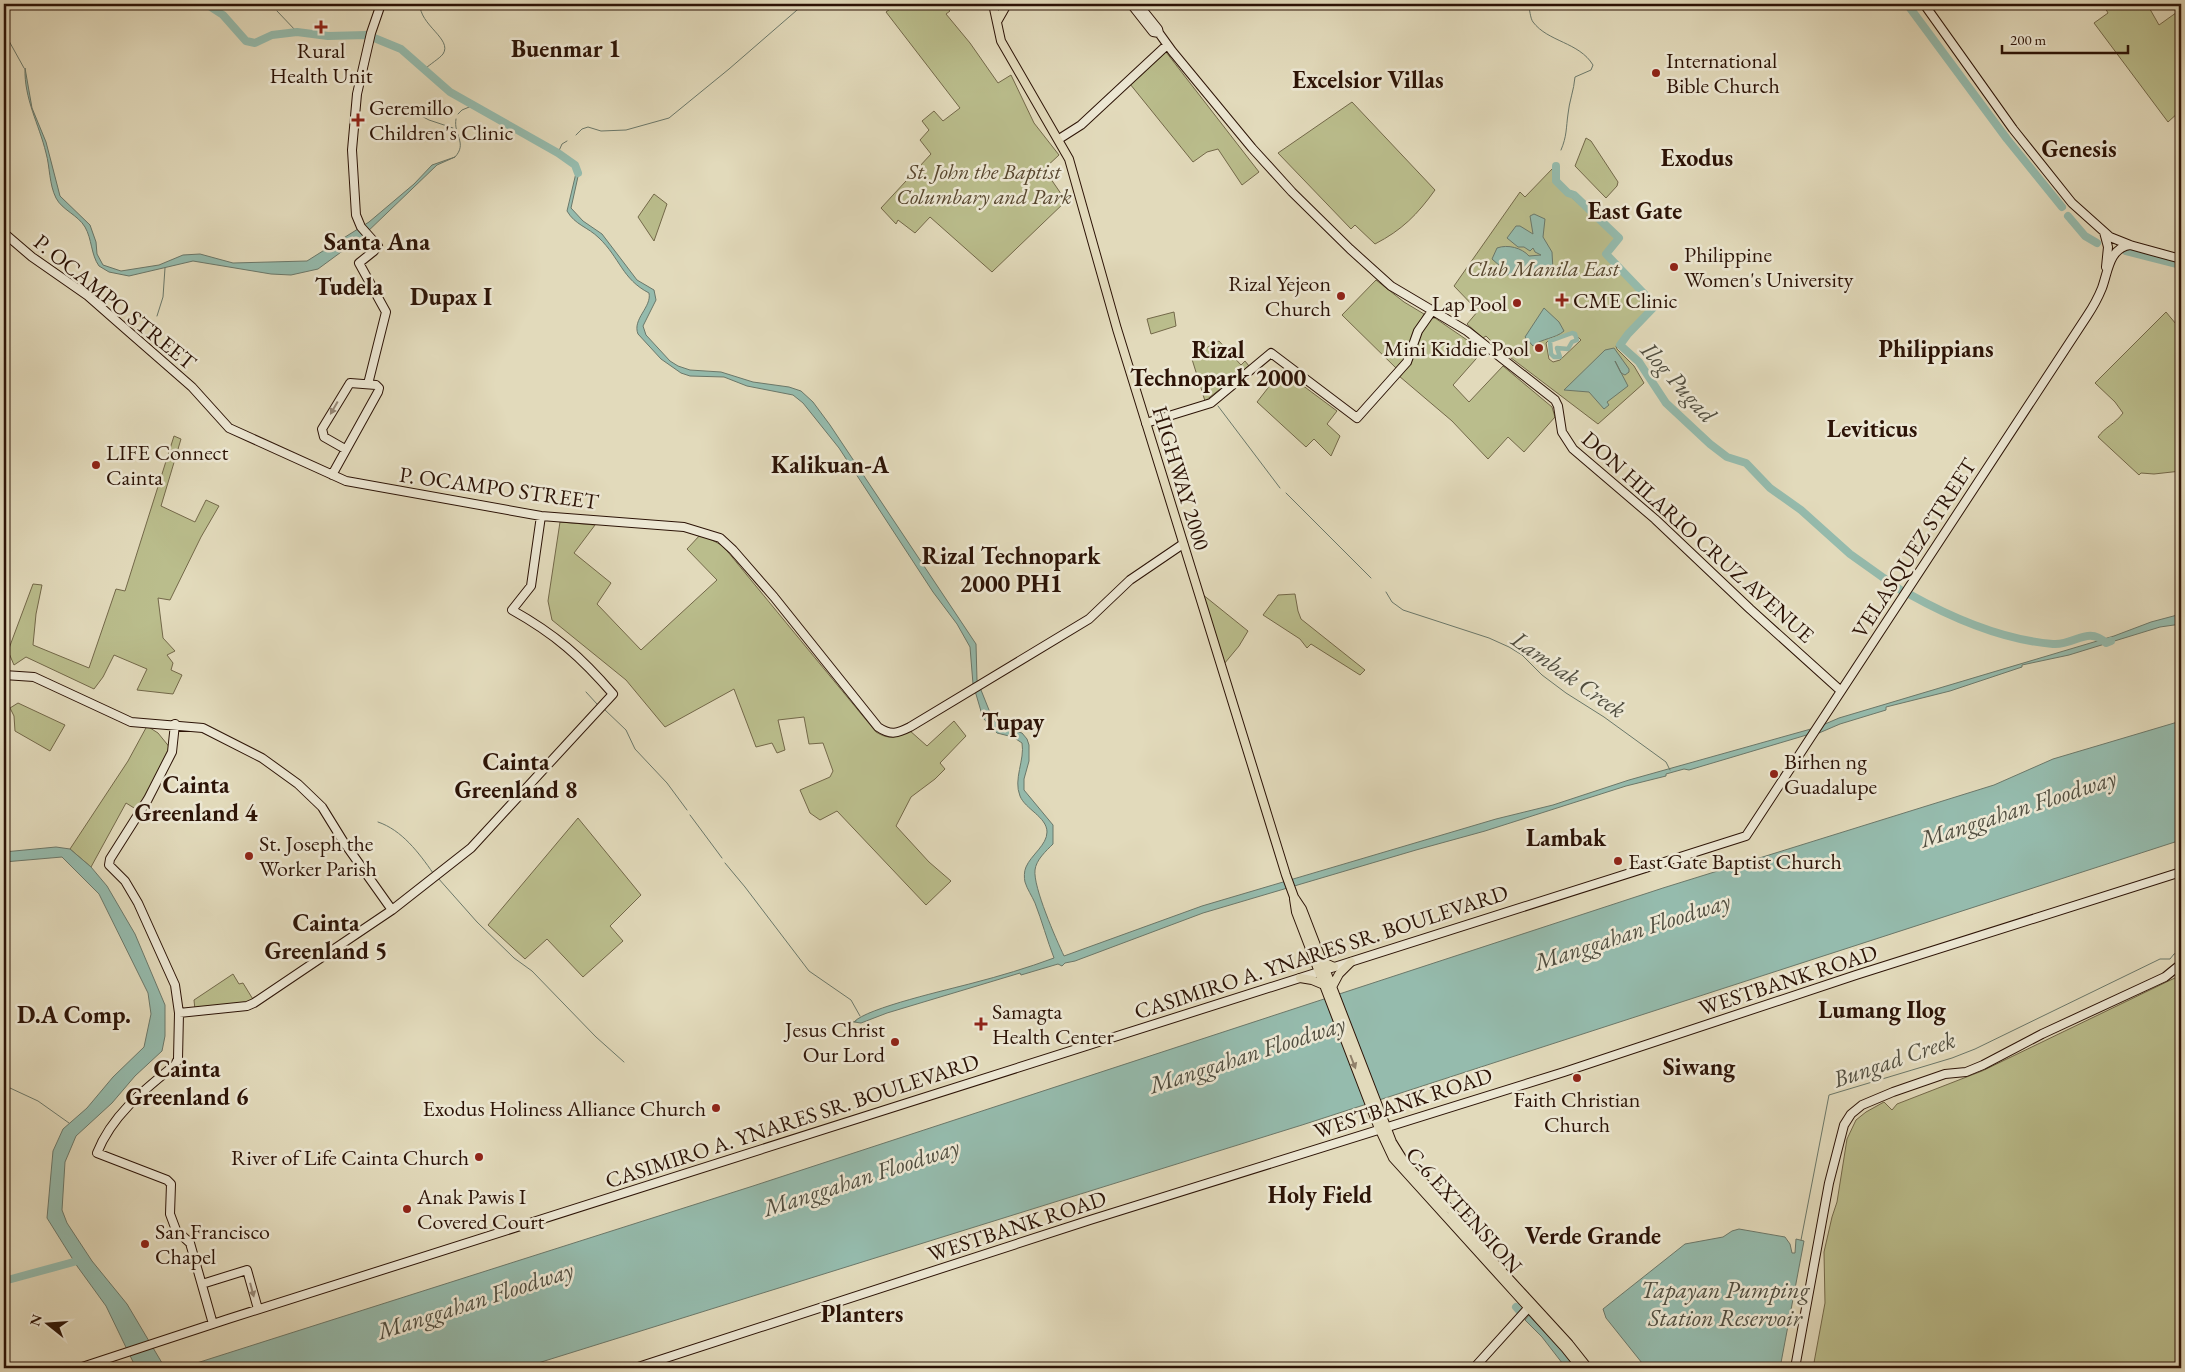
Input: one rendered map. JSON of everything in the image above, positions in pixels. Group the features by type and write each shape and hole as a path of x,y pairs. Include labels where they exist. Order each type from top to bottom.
{"main road":[{"path":"994,5 1008,5"},
{"name":"HIGHWAY 2000","path":"994,5 1001,40 1069,159 1078,186 1107,297 1183,544 1288,880 1294,898 1302,909 1318,968"},
{"path":"998,22 1008,5"},
{"path":"1300,978 1312,980 1328,987 1351,962"},
{"name":"C-6 EXTENSION","path":"1318,968 1328,987 1382,1128 1388,1150 1400,1168 1569,1344 1588,1368"},
{"name":"C-6 EXTENSION","path":"1531,1306 1581,1368"}],"street":[{"path":"368,384 386,312 359,263 378,246 361,227 356,215 352,137 357,94 370,36 381,4"},
{"name":"DON HILARIO CRUZ AVENUE","path":"1131,4 1153,32 1159,34"},
{"name":"DON HILARIO CRUZ AVENUE","path":"1138,4 1158,28 1159,34 1234,126 1292,192 1391,286 1467,331 1555,400 1558,406 1562,432 1573,449 1655,519 1750,609 1841,691"},
{"path":"1924,4 2013,129 2072,203 2104,232 2130,245 2181,259"},
{"path":"1059,139 1082,125 1168,45"},
{"name":"VELASQUEZ STREET","path":"2104,232 2108,247 2106,276"},
{"path":"4,246 6,236"},
{"name":"P. OCAMPO STREET","path":"6,236 32,257 88,296 130,332 192,387 229,428 332,474 356,484 541,516 684,527 720,538 734,550 774,597 878,727 889,733 894,734 910,727 1089,619 1130,580 1183,544"},
{"name":"VELASQUEZ STREET","path":"1746,836 2088,316 2095,304 2113,256 2119,249 2130,245"},
{"path":"1146,423 1211,403 1271,353 1356,418 1400,371 1411,355 1418,330 1432,311"},
{"path":"332,474 379,390 376,385 350,383 322,429 324,437 345,449"},
{"path":"179,1013 250,1005 392,910 472,848 612,694 586,662 541,626 512,610 531,586 541,516"},
{"path":"4,675 34,677 131,722 199,727 262,758 298,784 322,807 342,841 392,910"},
{"path":"175,724 172,752 148,799 109,863 124,881 144,917 175,985 179,1013 177,1063 137,1096 108,1131 97,1152 171,1184 169,1210 176,1230 190,1243 213,1324"},
{"name":"CASIMIRO A. YNARES SR. BOULEVARD","path":"79,1368 258,1309 1300,978 1318,968 1334,967 1351,962 1746,836"},
{"name":"WESTBANK ROAD","path":"635,1368 1382,1128 1564,1072 1856,975 2181,872"},
{"path":"1795,1368 1829,1183 1844,1125 1852,1114 1862,1105 1893,1092 1945,1074 1966,1072 1984,1065 2046,1033 2165,977 2181,964"},
{"path":"202,1284 247,1270 258,1309"},
{"path":"1474,1368 1531,1306"}],"green space":[{"name":"St. John the Baptist Columbary and Park","path":"897,4 943,4 950,11 946,14 970,43 998,83 1011,75 1034,123 1059,155 1044,169 1066,201 992,272 930,217 915,233 898,220 896,224 881,208 931,154 920,140 929,130 922,121 934,111 943,121 960,108 886,12"},
{"path":"2103,4 2147,4 2159,25 2180,10 2177,4 2181,4 2181,114 2179,112 2168,122 2094,23 2108,13"},
{"path":"1166,52 1259,172 1242,185 1218,149 1207,152 1193,162 1130,84"},
{"path":"1352,102 1435,190 1408,221 1375,244 1355,225 1351,229 1278,153"},
{"path":"1586,138 1591,141 1618,182 1617,186 1606,198 1575,166"},
{"name":"Club Manila East","path":"1553,168 1555,183 1615,235 1616,239 1605,251 1604,255 1650,302 1650,307 1616,346 1634,366 1644,383 1598,424 1498,348 1486,336 1483,338 1467,324 1478,311 1454,286 1520,192 1525,197","holes":["1573,332 1581,340 1560,360 1553,362 1549,359 1546,343 1548,341"]},
{"path":"654,194 667,204 654,241 638,217"},
{"path":"1376,280 1404,302 1424,314 1409,349 1397,369 1342,315"},
{"path":"1174,312 1176,326 1151,334 1147,319"},
{"path":"2166,312 2181,330 2181,471 2154,474 2141,473 2139,475 2098,437 2123,413 2115,402 2095,383"},
{"path":"1431,318 1435,318 1483,351 1453,385 1469,402 1503,366 1552,407 1555,417 1524,452 1508,437 1488,459 1452,421 1399,376 1409,362 1422,332"},
{"path":"1219,341 1241,365 1245,361 1249,366 1205,401 1191,356"},
{"path":"1282,370 1337,411 1327,424 1340,436 1331,456 1314,439 1306,447 1257,402"},
{"path":"174,436 181,439 161,506 195,522 206,500 219,506 201,537 170,600 158,598 163,638 175,651 167,655 173,663 171,670 182,675 173,694 137,690 147,669 114,655 103,677 94,689 26,657 14,665 8,651 33,584 42,585 36,614 33,645 89,668 116,589 125,591"},
{"path":"560,522 595,525 574,553 611,583 597,604 641,650 717,580 687,549 701,534 723,546 876,732 893,737 909,730 927,746 954,721 966,736 940,763 945,769 911,797 896,826 929,862 951,881 926,905 837,811 820,820 810,813 800,790 830,777 833,771 823,743 809,744 804,717 778,720 785,750 777,753 772,743 756,747 734,689 665,727 626,680 552,620 548,601"},
{"path":"1202,594 1248,631 1239,646 1224,664"},
{"path":"1295,594 1301,619 1365,670 1360,675 1311,644 1307,648 1300,639 1263,615 1278,595"},
{"path":"18,703 65,725 50,751 15,731 14,716 10,708"},
{"path":"147,726 158,733 171,749 139,811 126,803 91,867 70,849 128,761"},
{"path":"578,818 641,895 610,926 623,941 583,977 547,939 525,959 488,925"},
{"path":"233,974 239,984 243,983 254,1001 242,1005 195,1010 194,1000"},
{"path":"2181,975 2181,1368 1813,1368 1825,1303 1824,1252 1837,1202 1847,1139 1856,1120 1884,1102 1892,1110 1897,1104 1982,1071"}],"water":[{"path":"25,68 32,108 46,142 60,196 90,225 96,242 97,254 103,265 121,271 159,265 183,255 200,254 233,263 307,261 369,222 414,184 432,165 455,157 437,165 363,236 318,269 291,275 271,274 193,261 129,276 109,272 96,262 85,227 56,198 43,142 32,111 25,79"},
{"path":"575,165 579,172 571,208 583,221 602,234 637,280 654,290 656,300 643,326 646,335 670,361 678,366 690,370 721,372 753,382 789,387 801,391 813,402 976,644 977,680 993,720 1008,729 1022,733 1027,739 1029,761 1024,779 1024,790 1053,825 1053,844 1037,863 1035,878 1046,913 1064,956 1202,906 1496,819 1553,805 1629,780 1818,727 1839,718 2114,636 2151,622 2181,614 2181,624 2160,627 2069,655 2022,665 2022,667 1950,691 1886,707 1886,710 1840,724 1819,733 1810,734 1689,770 1684,769 1666,774 1666,776 1626,786 1485,831 1203,913 1075,961 1065,963 1062,966 1058,964 1021,975 1020,973 887,1013 861,1023 854,1022 891,1005 1003,975 1054,958 1025,880 1026,867 1042,846 1047,832 1040,817 1026,805 1018,790 1022,743 1013,737 997,733 983,718 973,684 970,647 957,624 933,592 839,448 803,403 793,395 747,386 724,377 690,376 681,373 661,359 638,334 638,323 648,303 649,293 627,275 595,234 574,220 567,211 576,173"},
{"path":"1534,214 1545,219 1543,237 1552,252 1553,270 1547,274 1539,270 1525,274 1505,275 1501,271 1501,267 1492,259 1497,248 1515,247 1529,256 1541,255 1535,252 1533,248 1530,251 1524,247 1518,247 1507,238 1516,226 1520,226 1533,234 1530,216"},
{"path":"1544,308 1559,322 1564,331 1533,346 1525,337"},
{"path":"1614,348 1629,369 1629,372 1625,375 1621,373 1628,386 1607,402 1609,405 1604,409 1589,392 1564,390 1605,350"},
{"name":"Manggahan Floodway","path":"2181,721 2181,840 1302,1125 522,1368 181,1368 753,1186 1663,888 1994,785 2053,759"},
{"path":"56,847 70,849 91,867 107,886 135,934 165,1005 165,1036 162,1051 135,1076 112,1103 76,1136 65,1162 62,1210 67,1223 92,1261 127,1304 165,1368 136,1368 106,1306 77,1266 47,1218 53,1151 63,1129 87,1108 113,1077 144,1047 151,1014 148,993 99,894 62,857 4,862 4,852"},
{"name":"Tapayan Pumping Station Reservoir","path":"1739,1229 1785,1237 1790,1244 1792,1253 1795,1253 1796,1239 1804,1241 1780,1368 1646,1368 1606,1318 1603,1309 1685,1244 1723,1237"},
{"path":"1529,1315 1563,1351 1576,1368 1566,1368 1542,1337 1525,1320"}],"waterway":[{"path":"206,4 223,15 246,41 255,43 272,35 297,32 328,36 367,35 401,49 450,92 558,153 575,165 578,173"},
{"path":"271,4 274,7"},
{"path":"420,4 421,12 440,37 445,48 443,54 425,69"},
{"path":"576,135 582,129 588,127 601,131 626,130 669,118 804,4"},
{"name":"Ilog Pugad","path":"1528,4 1532,20 1539,29 1580,51 1593,65 1591,70 1575,77 1561,150"},
{"path":"1907,4 2007,139 2062,207"},
{"path":"277,11 297,32"},
{"path":"4,32 24,68"},
{"path":"458,114 462,110 474,105"},
{"path":"408,109 429,120 453,128"},
{"path":"455,157 460,147 456,130 456,119"},
{"path":"558,153 562,144 567,141"},
{"name":"Ilog Pugad","path":"1556,166 1556,181 1568,193 1574,195 1619,238 1606,254 1652,302 1654,307 1620,345 1639,362 1666,403 1710,444 1727,457 1746,463 1770,488 1801,510 1850,554 1902,591"},
{"path":"2068,216 2085,236 2097,243"},
{"path":"2126,251 2181,265"},
{"path":"157,316 163,297 165,268"},
{"path":"1572,333 1575,334 1577,340 1572,342 1568,349 1557,348 1560,357 1554,357 1551,354 1550,341 1572,333"},
{"name":"Lambak Creek","path":"1218,406 1280,488"},
{"name":"Lambak Creek","path":"1286,493 1371,578"},
{"name":"Lambak Creek","path":"1386,592 1392,602 1403,610 1489,638 1522,655 1542,675 1566,693 1604,717 1666,762 1670,770"},
{"name":"Ilog Pugad","path":"1909,594 1960,619 2015,638 2053,644 2061,644 2087,636 2099,638 2106,643 2111,641"},
{"path":"586,692 597,704"},
{"path":"604,709 626,730 635,749 667,783 687,810"},
{"path":"690,815 722,858"},
{"path":"378,822 402,836 416,850 433,873"},
{"path":"725,863 809,971 851,1000 860,1016"},
{"path":"438,878 477,922 514,958 532,971 596,1037 624,1062"},
{"name":"Bungad Creek","path":"1801,1240 1829,1095 1952,1058 1975,1049 2160,959 2170,959 2174,954 2181,951"},
{"path":"842,1026 856,1021"},
{"path":"10,1088 38,1101 69,1123"},
{"path":"4,1281 81,1260"},
{"path":"1516,1307 1522,1314"}],"place":[{"name":"Rural Health Unit","path":"321,27"},
{"name":"International Bible Church","path":"1656,73"},
{"name":"Geremillo Children's Clinic","path":"358,120"},
{"name":"Philippine Women's University","path":"1674,267"},
{"name":"Rizal Yejeon Church","path":"1341,296"},
{"name":"CME Clinic","path":"1562,300"},
{"name":"Lap Pool","path":"1517,303"},
{"name":"Mini Kiddie Pool","path":"1539,348"},
{"name":"LIFE Connect Cainta","path":"96,465"},
{"name":"Birhen ng Guadalupe","path":"1774,774"},
{"name":"St. Joseph the Worker Parish","path":"249,856"},
{"name":"East Gate Baptist Church","path":"1618,861"},
{"name":"Samagta Health Center","path":"981,1024"},
{"name":"Jesus Christ Our Lord","path":"895,1042"},
{"name":"Faith Christian Church","path":"1577,1078"},
{"name":"Exodus Holiness Alliance Church","path":"716,1108"},
{"name":"River of Life Cainta Church","path":"479,1157"},
{"name":"Anak Pawis Ⅰ Covered Court","path":"407,1209"},
{"name":"San Francisco Chapel","path":"145,1244"}],"district":[{"name":"Buenmar 1","path":"566,48"},
{"name":"Excelsior Villas","path":"1368,79"},
{"name":"Genesis","path":"2079,148"},
{"name":"Exodus","path":"1697,157"},
{"name":"East Gate","path":"1635,210"},
{"name":"Santa Ana","path":"377,241"},
{"name":"Tudela","path":"349,286"},
{"name":"Dupax I","path":"451,296"},
{"name":"Philippians","path":"1936,348"},
{"name":"Rizal Technopark 2000","path":"1218,363"},
{"name":"Leviticus","path":"1872,428"},
{"name":"Kalikuan-A","path":"830,464"},
{"name":"Rizal Technopark 2000 PH1","path":"1011,569"},
{"name":"Tupay","path":"1013,721"},
{"name":"Cainta Greenland 8","path":"516,775"},
{"name":"Cainta Greenland 4","path":"196,798"},
{"name":"Lambak","path":"1566,837"},
{"name":"Cainta Greenland 5","path":"326,936"},
{"name":"Lumang Ilog","path":"1882,1009"},
{"name":"D.A Comp.","path":"74,1014"},
{"name":"Siwang","path":"1699,1066"},
{"name":"Cainta Greenland 6","path":"187,1082"},
{"name":"Holy Field","path":"1320,1194"},
{"name":"Verde Grande","path":"1593,1235"},
{"name":"Planters","path":"862,1313"}]}
